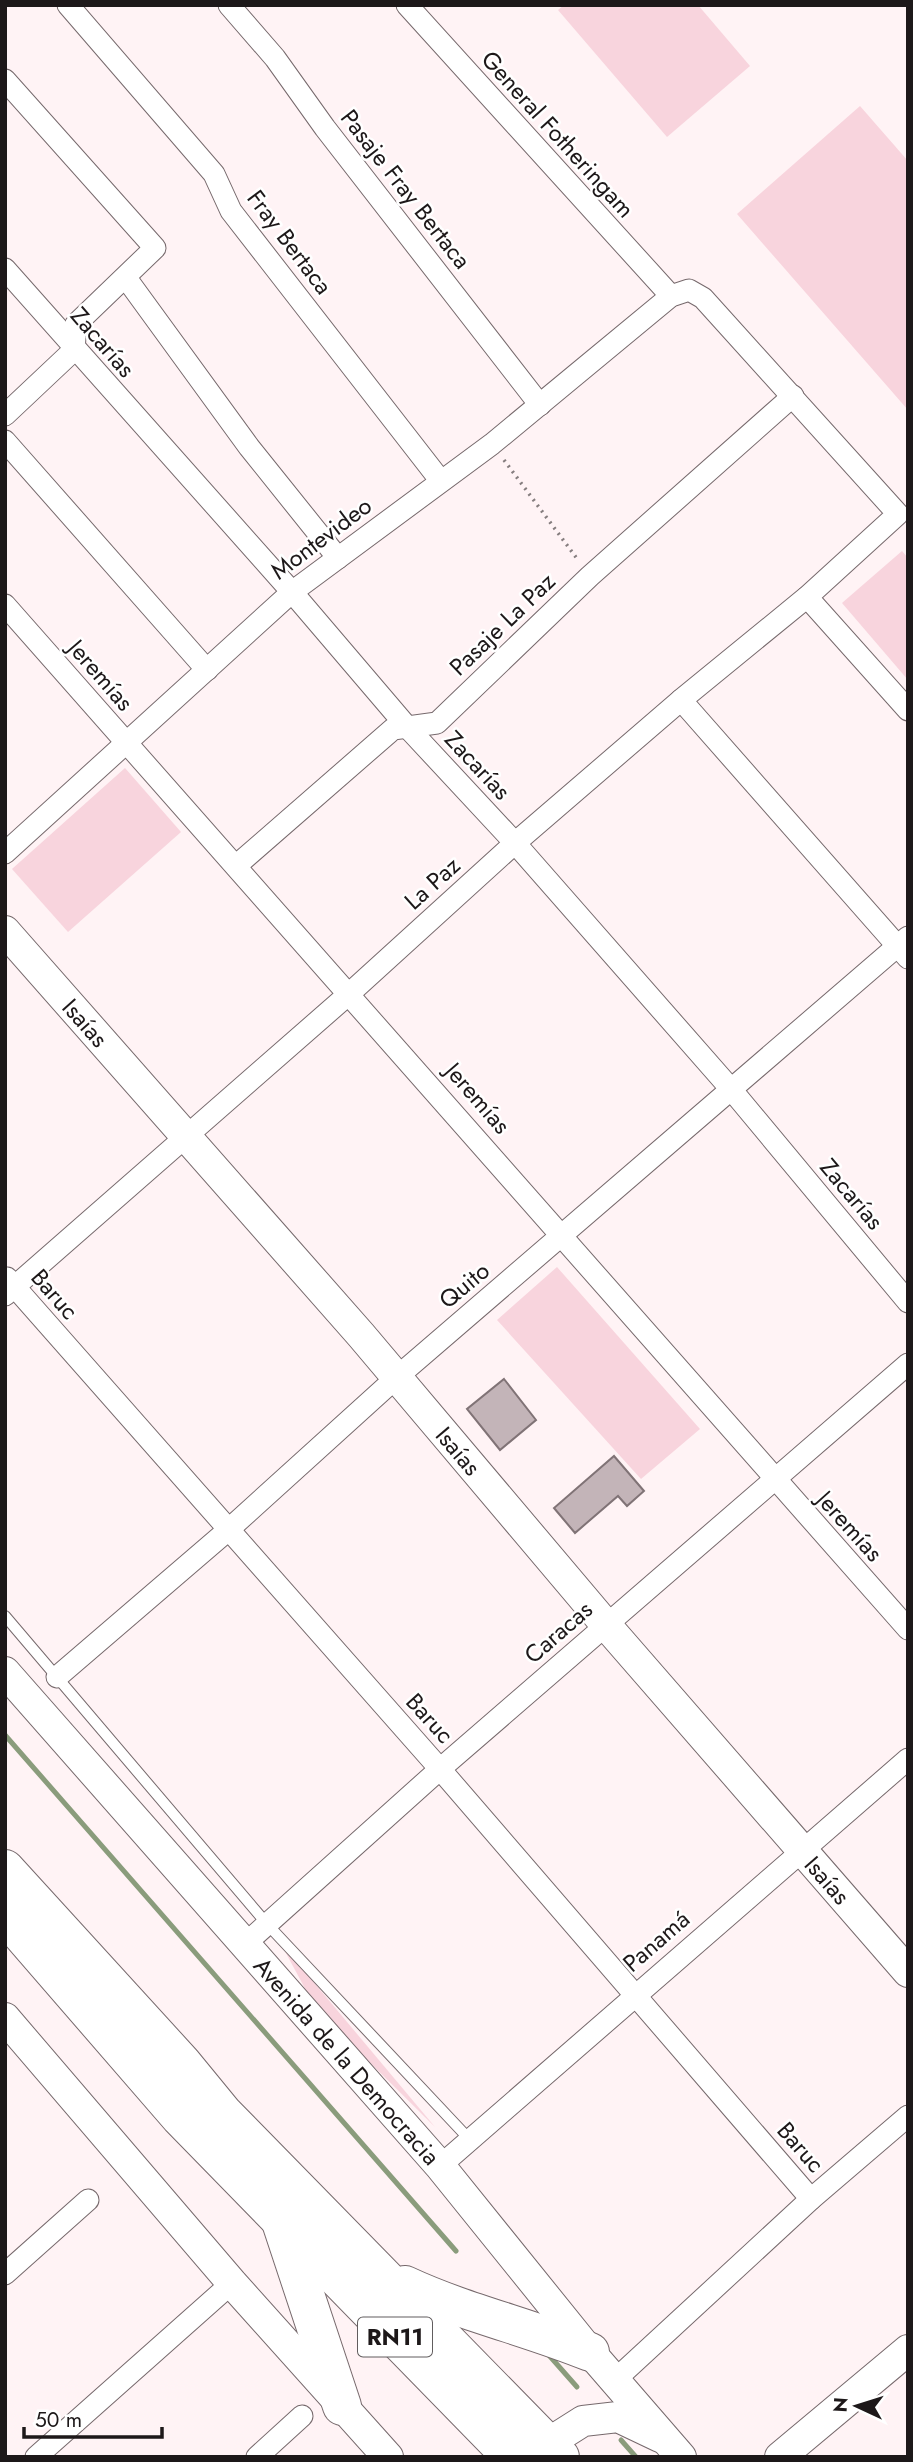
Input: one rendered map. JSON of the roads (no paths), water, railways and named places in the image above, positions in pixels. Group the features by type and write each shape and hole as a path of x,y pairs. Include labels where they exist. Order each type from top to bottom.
{"highway":[{"path":"5,1868 182,2063 223,2113 384,2275 545,2452"},
{"name":"RN11","path":"5,1915 180,2117 512,2457"},
{"path":"279,2217 342,2406"},
{"path":"384,2275 448,2305 537,2330 603,2365"}],"street":[{"name":"Fray Bertaca","path":"68,5 214,174 231,211 440,480"},
{"name":"Pasaje Fray Bertaca","path":"229,5 275,58 325,128 540,405"},
{"name":"General Fotheringam","path":"407,5 680,293 704,298 898,514"},
{"path":"5,80 155,248 76,324 74,350 5,415"},
{"name":"Zacarías","path":"5,269 74,350 292,592 408,728 515,843 730,1088 908,1301"},
{"path":"126,278 249,447 338,558"},
{"name":"Montevideo","path":"5,853 292,592 492,444 680,293"},
{"name":"Pasaje La Paz","path":"237,865 393,729 437,723 590,576 793,396"},
{"path":"5,441 207,670"},
{"name":"La Paz","path":"8,1286 350,993 515,843 681,700 807,597 898,514"},
{"path":"807,597 908,710"},
{"name":"Jeremías","path":"5,605 564,1235 774,1480 908,1629"},
{"path":"681,700 904,947"},
{"name":"Isaías","path":"5,931 397,1377 606,1625 908,1972"},
{"name":"Quito","path":"57,1677 730,1088 904,947"},
{"name":"Baruc","path":"8,1286 440,1769 811,2199"},
{"name":"Caracas","path":"245,1944 440,1769 908,1364"},
{"name":"Avenida de la Democracia","path":"5,1672 440,2166 673,2449"},
{"name":"Panamá","path":"440,2166 634,1994 908,1759"},
{"path":"5,2018 232,2283 388,2457"},
{"path":"603,2365 811,2199 908,2116"},
{"path":"5,2274 88,2200"},
{"path":"36,2457 232,2283"},
{"path":"779,2457 908,2350"},
{"path":"257,2457 302,2416"},
{"path":"545,2452 583,2421 618,2417 673,2449"}],"lane":[{"path":"5,1616 267,1924 471,2141"}],"waterway":[{"path":"5,1735 456,2251"},
{"path":"547,2353 577,2387"},
{"path":"621,2440 636,2457"}]}
